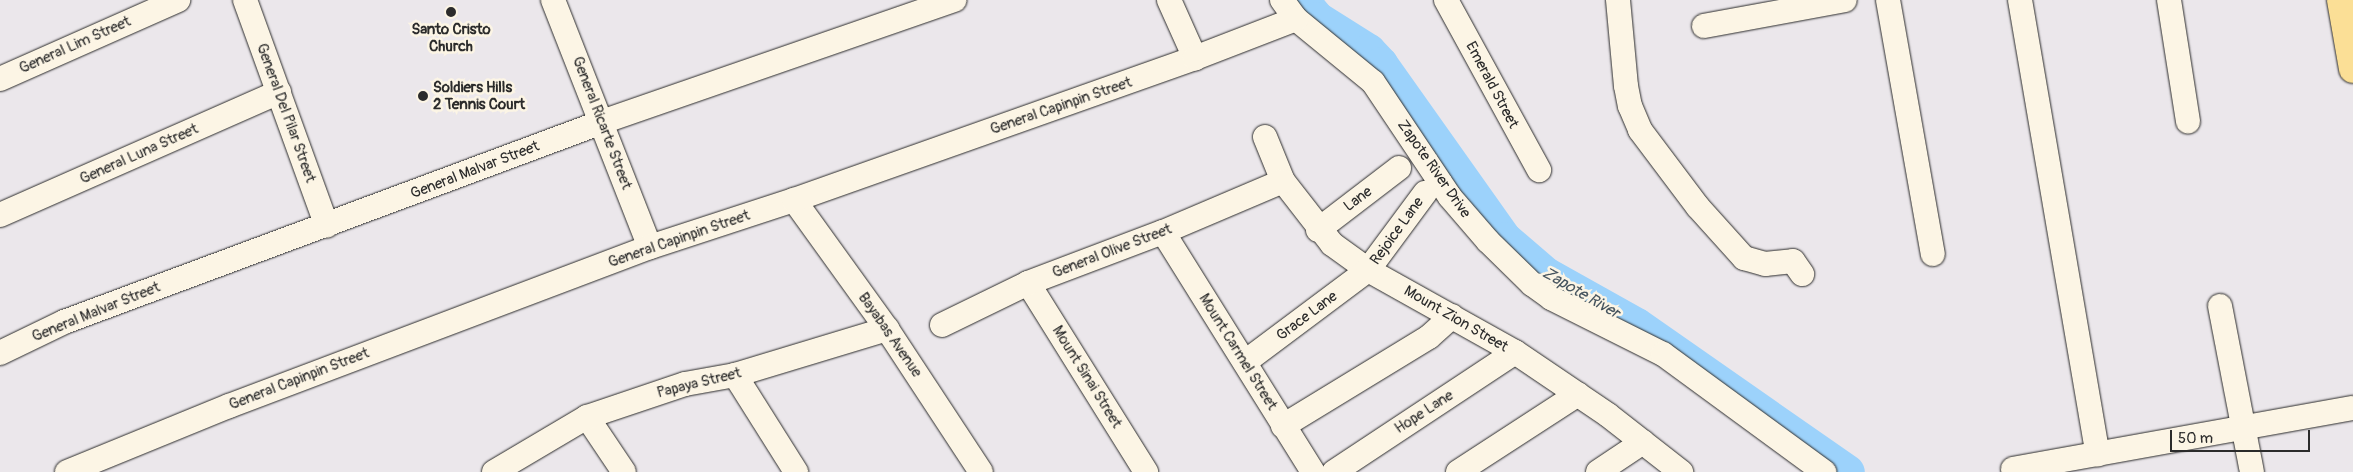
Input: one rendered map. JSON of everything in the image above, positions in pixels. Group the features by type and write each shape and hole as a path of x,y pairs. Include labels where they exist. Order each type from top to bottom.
{"main road":[{"path":"2341,0 2353,69"}],"street":[{"name":"General Lim Street","path":"0,79 178,0"},
{"name":"General Del Pilar Street","path":"245,0 327,226"},
{"name":"General Ricarte Street","path":"553,0 650,247"},
{"name":"General Malvar Street","path":"0,353 64,322 327,226 602,122 888,10 955,0"},
{"path":"1169,0 1195,58"},
{"name":"Zapote River Drive","path":"1282,0 1296,19 1374,82 1450,196 1488,242 1532,284 1551,298 1663,354 1824,472"},
{"path":"1618,0 1626,86 1630,106 1640,130 1698,207 1744,258 1765,264 1793,261 1802,274"},
{"path":"1704,26 1845,0"},
{"path":"1888,0 1933,254"},
{"path":"2020,0 2098,454"},
{"path":"2169,0 2188,122"},
{"name":"Emerald Street","path":"1448,1 1538,170"},
{"name":"General Capinpin Street","path":"67,472 229,406 650,247 794,200 1195,58 1296,19"},
{"name":"General Luna Street","path":"0,215 279,92"},
{"name":"Mount Zion Street","path":"1265,137 1283,182 1318,230 1368,270 1515,352 1578,394 1681,472"},
{"name":"Lane","path":"1318,230 1398,168"},
{"name":"General Olive Street","path":"942,325 1028,283 1163,232 1283,182"},
{"name":"Rejoice Lane","path":"1368,270 1425,193"},
{"name":"Bayabas Avenue","path":"794,200 887,329 981,472"},
{"name":"Mount Carmel Street","path":"1163,232 1313,472"},
{"name":"Grace Lane","path":"1245,362 1368,270"},
{"name":"Mount Sinai Street","path":"1028,283 1146,472"},
{"path":"2220,306 2252,472"},
{"path":"1283,426 1429,337 1452,316"},
{"name":"Papaya Street","path":"494,472 587,417 686,384 735,375 887,329"},
{"name":"Hope Lane","path":"1334,472 1515,352"},
{"path":"735,375 796,472"},
{"path":"1458,472 1578,394"},
{"path":"2013,469 2353,408"},
{"path":"587,417 624,472"},
{"path":"1598,472 1643,442"}],"waterway":[{"name":"Zapote River","path":"1302,0 1318,19 1369,51 1381,64 1505,239 1546,274 1637,325 1848,472"}],"place":[{"name":"Santo Cristo Church","path":"451,12"},
{"name":"Soldiers Hills 2 Tennis Court","path":"423,96"}]}
